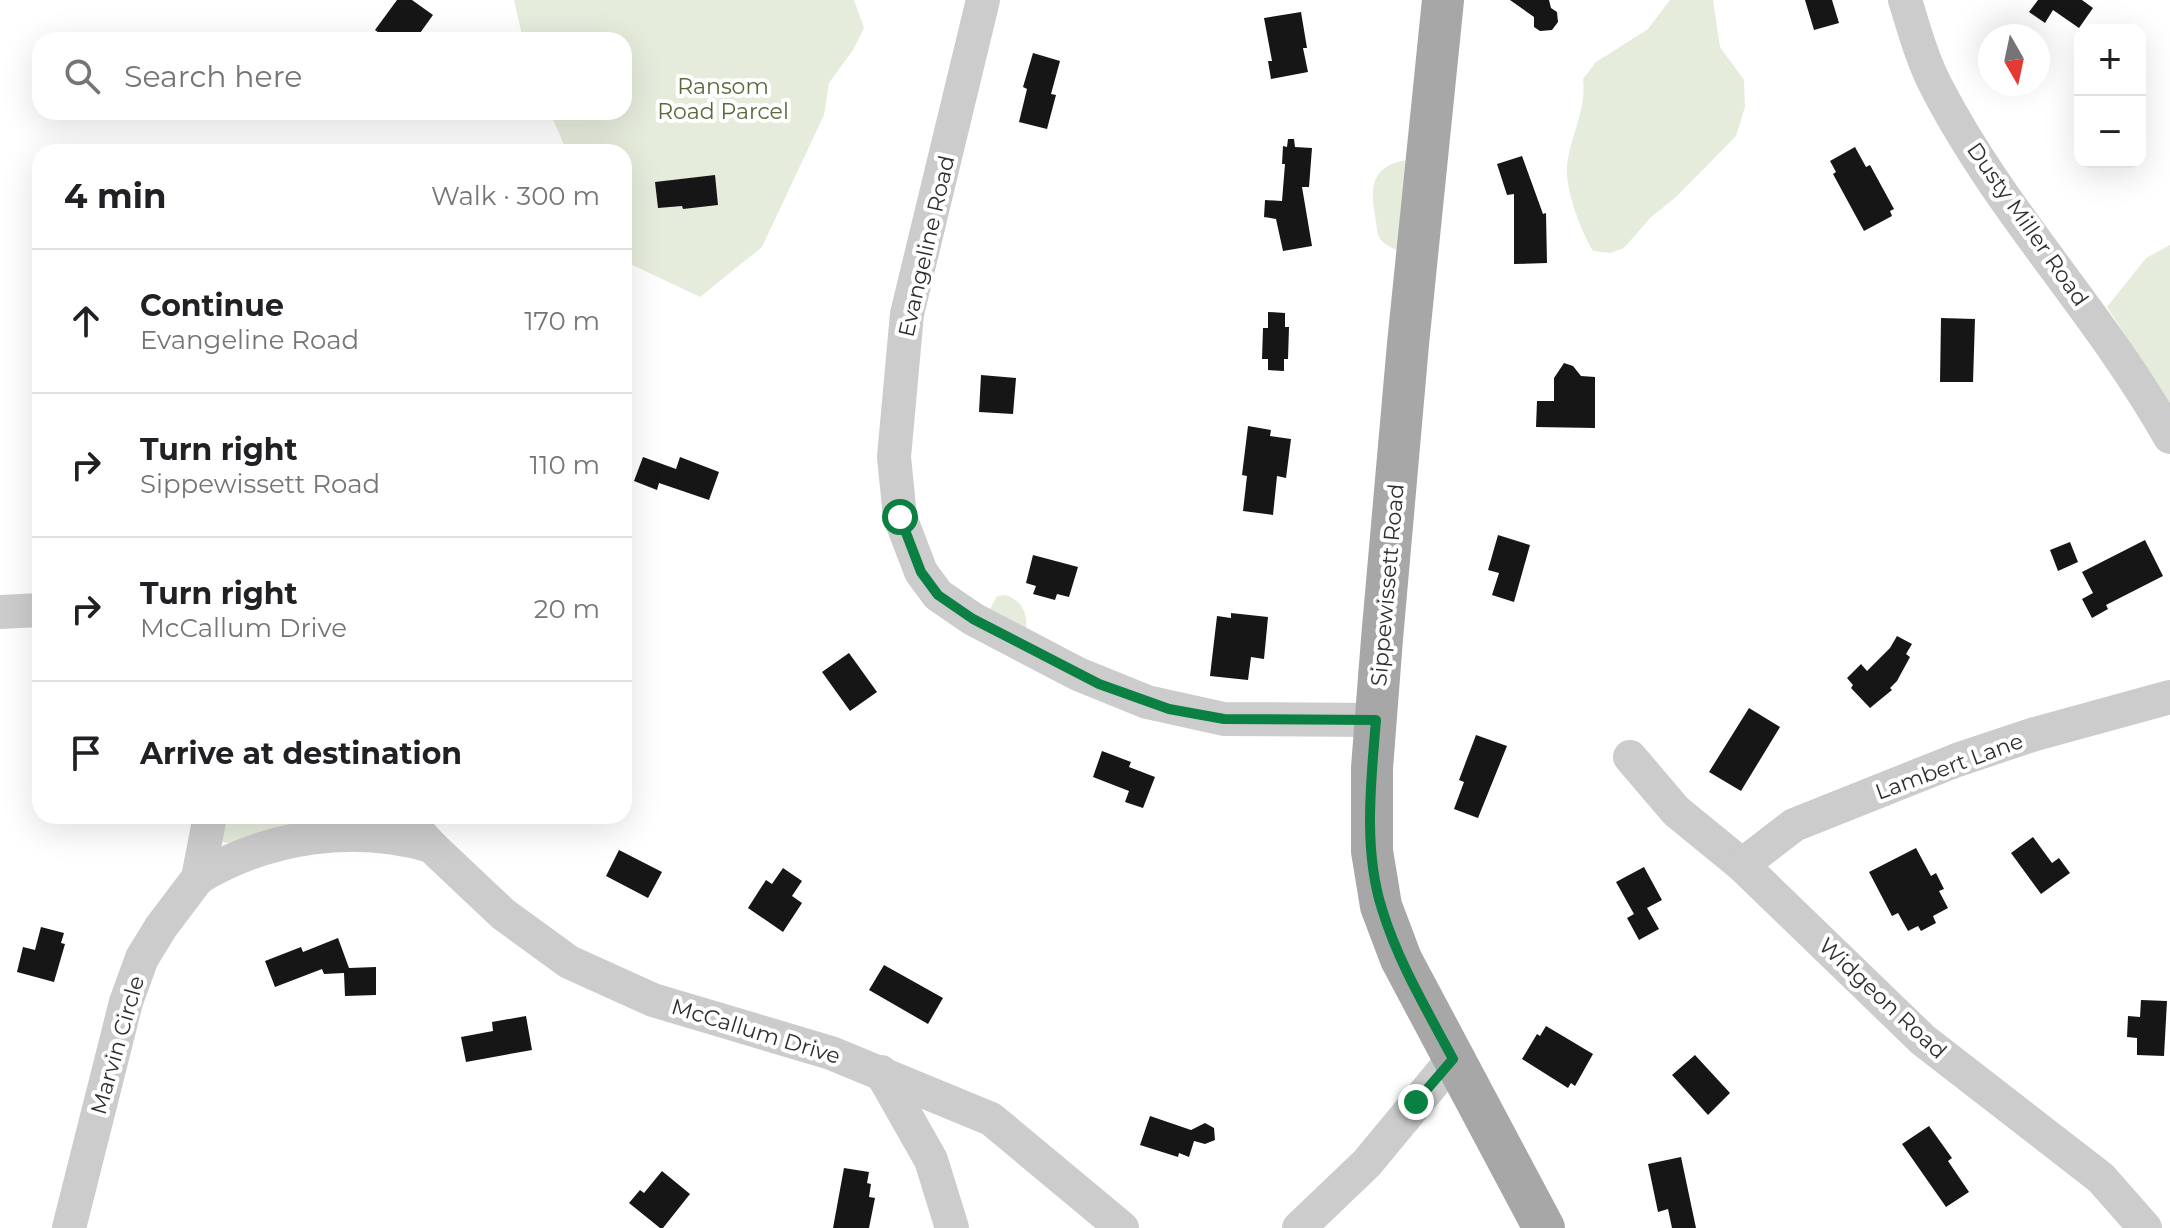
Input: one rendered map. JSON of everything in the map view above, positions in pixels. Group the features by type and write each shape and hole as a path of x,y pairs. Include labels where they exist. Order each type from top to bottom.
{"main road":[{"name":"Sippewissett Road","path":"1443,0 1408,344 1376,720 1371,822 1381,906 1401,959 1544,1228"}],"street":[{"name":"Evangeline Road","path":"983,0 907,314 894,457 900,517 921,572 938,595 973,619 1088,679 1147,702 1224,719 1376,720"},
{"name":"Dusty Miller Road","path":"1905,0 1926,65 1962,129 2008,200 2122,358 2170,437"},
{"path":"0,612 32,610"},
{"name":"Lambert Lane","path":"1742,865 1794,825 1957,760 2035,734 2170,697"},
{"name":"Widgeon Road","path":"1630,757 1676,811 1742,865 1923,1040 2101,1178 2145,1228"},
{"name":"Marvin Circle","path":"198,878 208,824"},
{"name":"McCallum Drive","path":"411,824 503,914 569,962 653,1000 789,1040 881,1072 991,1119 1122,1228"},
{"name":"Marvin Circle","path":"69,1228 126,1002 142,958 198,878 219,865 265,847 316,837 383,835 431,846"},
{"path":"1299,1228 1367,1163 1453,1059"},
{"path":"881,1072 931,1160 952,1228"}],"green space":[{"name":"Ransom Road Parcel","path":"514,0 854,0 864,28 853,50 829,83 824,115 762,247 700,297 632,265 632,144 564,144 553,120 632,120 632,32 521,32"},
{"path":"1670,0 1713,0 1720,47 1744,80 1745,107 1736,136 1676,197 1650,218 1624,248 1610,253 1593,251 1575,210 1567,176 1569,155 1583,101 1583,79 1596,62 1648,29"},
{"path":"1408,160 1405,253 1380,239 1373,195 1380,172 1387,166"},
{"path":"2170,245 2170,404 2107,307 2146,258"},
{"path":"1005,595 1023,608 1026,630 989,611 997,596"},
{"path":"221,824 381,824 239,846 220,841"}],"building":[{"path":"397,0 412,0 433,15 421,32 375,30"},
{"path":"1510,0 1549,0 1551,8 1557,12 1558,22 1552,30 1540,31 1534,27 1534,17"},
{"path":"1805,0 1832,0 1839,23 1814,30"},
{"path":"2038,0 2082,0 2093,8 2082,24 2074,25 2053,10 2045,23 2029,12"},
{"path":"1301,12 1308,72 1271,79 1268,61 1272,61 1264,18"},
{"path":"1033,53 1060,61 1051,94 1056,95 1047,129 1019,122 1027,89 1023,87"},
{"path":"1288,139 1294,139 1295,147 1312,148 1309,187 1302,187 1312,246 1283,251 1276,219 1264,217 1265,200 1282,201 1283,146 1287,147"},
{"path":"1855,147 1866,167 1870,165 1894,209 1890,211 1892,216 1864,231 1833,174 1836,172 1830,161"},
{"path":"1522,156 1543,214 1546,213 1547,263 1514,264 1514,194 1507,195 1497,164"},
{"path":"715,175 718,205 658,208 655,182"},
{"path":"1268,312 1285,313 1285,327 1289,327 1288,359 1284,359 1284,371 1268,370 1268,359 1262,359 1263,328 1268,328"},
{"path":"1941,318 1975,319 1973,382 1940,382"},
{"path":"1564,363 1573,366 1581,376 1595,377 1595,428 1536,427 1537,401 1554,401 1554,378"},
{"path":"981,375 1016,378 1013,414 979,412"},
{"path":"1248,426 1271,430 1270,436 1291,439 1286,478 1277,476 1273,515 1243,511 1247,476 1242,475"},
{"path":"643,457 676,469 680,457 719,472 709,500 659,483 657,490 634,481"},
{"path":"1498,535 1530,545 1514,602 1492,595 1499,573 1488,570"},
{"path":"2145,540 2163,576 2106,605 2108,609 2092,618 2082,599 2093,593 2082,572"},
{"path":"2070,542 2078,562 2058,571 2050,550"},
{"path":"1033,555 1078,567 1069,597 1057,594 1055,600 1033,594 1036,586 1026,583"},
{"path":"1231,613 1268,617 1264,659 1251,657 1248,680 1210,676 1217,616 1231,618"},
{"path":"1897,636 1912,644 1906,654 1910,657 1890,688 1892,690 1870,708 1851,688 1853,685 1847,678 1861,664 1867,671 1890,648"},
{"path":"849,653 877,692 850,711 822,672"},
{"path":"1749,708 1780,727 1741,791 1709,772"},
{"path":"1476,735 1507,746 1478,818 1454,809 1464,782 1459,780"},
{"path":"1102,751 1131,762 1129,767 1155,777 1143,808 1125,802 1129,791 1093,777"},
{"path":"2033,837 2052,863 2059,858 2070,873 2041,894 2011,853"},
{"path":"1916,848 1931,876 1936,873 1944,889 1939,891 1948,908 1933,916 1936,923 1921,931 1918,926 1908,931 1898,913 1892,916 1869,872"},
{"path":"619,850 662,872 648,898 606,876"},
{"path":"1644,867 1662,900 1647,908 1659,929 1639,940 1627,918 1634,914 1616,882"},
{"path":"783,868 802,881 792,896 802,903 783,932 748,908 766,880 772,884"},
{"path":"41,927 64,933 61,943 65,944 54,982 17,972 23,947 35,950"},
{"path":"338,938 349,968 376,967 376,995 345,996 344,973 324,974 322,969 275,987 265,961 301,947 303,952"},
{"path":"884,965 943,998 928,1024 869,990"},
{"path":"2141,1000 2167,1001 2164,1056 2137,1055 2137,1038 2127,1037 2128,1016 2140,1017"},
{"path":"526,1016 532,1050 466,1062 461,1037 493,1031 492,1022"},
{"path":"1546,1026 1593,1054 1575,1086 1571,1083 1568,1088 1522,1059 1537,1034 1540,1036"},
{"path":"1695,1055 1730,1093 1708,1115 1672,1075"},
{"path":"1150,1116 1191,1130 1205,1123 1214,1128 1215,1140 1205,1144 1194,1141 1189,1157 1179,1153 1178,1157 1140,1145"},
{"path":"1929,1126 1952,1158 1948,1161 1969,1192 1946,1207 1902,1144"},
{"path":"1681,1157 1696,1228 1672,1228 1668,1209 1658,1212 1648,1164"},
{"path":"844,1168 869,1172 869,1197 875,1198 869,1228 833,1228"},
{"path":"662,1171 690,1194 660,1228 629,1203 640,1190 644,1193"}],"route":[{"path":"900,517 921,572 938,595 973,619 1099,684 1169,709 1224,719 1376,720 1371,822 1372,851 1381,906 1401,959 1453,1059 1416,1102"}]}
